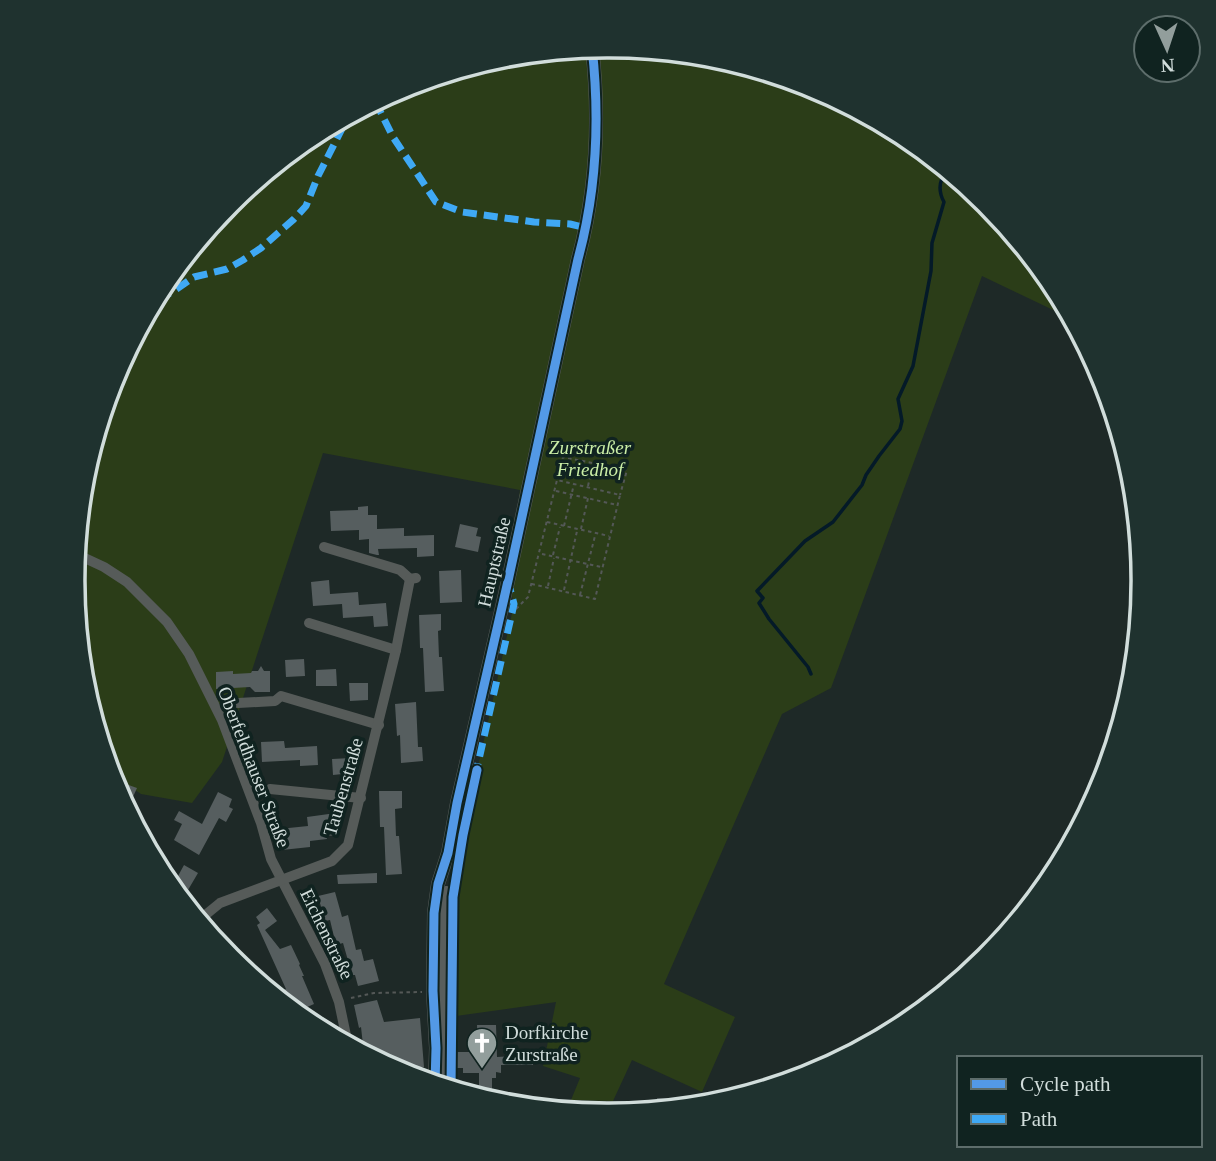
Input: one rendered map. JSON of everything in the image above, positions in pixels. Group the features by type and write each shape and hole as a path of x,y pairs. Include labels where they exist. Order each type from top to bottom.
{"main road":[{"name":"Hauptstraße","path":"435,1074 434,913 438,884 448,853 590,208 597,155 597,100 593,58"},
{"name":"Hauptstraße","path":"445,1077 443,936 448,853"}],"street":[{"name":"Taubenstraße","path":"206,914 220,903 332,860 348,845 413,579 400,570 324,548"},
{"name":"Oberfeldhauser Straße","path":"86,558 127,582 167,622 185,646 222,720 261,822 271,859 281,880"},
{"path":"309,623 396,650"},
{"path":"239,703 275,701 281,696 379,725"},
{"path":"270,789 360,798"},
{"name":"Eichenstraße","path":"281,880 319,952 339,1002 345,1032"}],"path":[{"path":"512,612 528,597 533,584 563,457 627,470 594,599 533,584"},
{"path":"588,487 593,463"},
{"path":"557,480 620,495"},
{"path":"564,527 574,484"},
{"path":"555,491 617,505"},
{"path":"564,592 570,560 588,498"},
{"path":"547,522 610,536"},
{"path":"548,587 560,526"},
{"path":"580,596 596,533"},
{"path":"540,553 602,568"},
{"path":"339,1002 374,993 433,991"}],"green space":[{"name":"Zurstraßer Friedhof","path":"574,59 676,62 776,85 869,128 953,187 1023,262 1056,312 982,276 831,688 782,714 664,984 735,1017 702,1092 632,1060 613,1101 571,1100 580,1078 543,1066 556,1002 456,1016 455,988 458,987 456,947 452,943 453,897 463,835 514,604 508,581 520,490 323,453 222,762 192,803 141,794 126,784 113,749 95,682 86,615 86,546 90,512 95,479 113,412 139,349 155,319 193,262 215,236 263,187 290,166 347,128 377,112 440,85 473,76 540,62"}],"building":[{"path":"368,506 368,515 377,515 377,529 404,528 404,536 434,535 434,556 417,557 417,548 378,549 377,555 369,553 369,539 359,540 359,530 331,531 330,511 358,510 358,507"},
{"path":"460,524 478,528 476,536 481,537 478,552 455,547"},
{"path":"461,570 462,602 440,603 439,571"},
{"path":"329,580 330,594 358,592 359,605 386,603 388,626 374,627 373,616 343,618 342,604 313,606 311,582"},
{"path":"441,614 441,630 438,631 439,657 442,657 444,691 425,692 419,615"},
{"path":"304,659 305,676 286,677 285,660"},
{"path":"261,666 264,671 270,671 270,692 255,692 250,687 216,689 216,672 251,673 258,671"},
{"path":"336,669 337,686 316,686 316,670"},
{"path":"349,683 368,683 368,700 350,701"},
{"path":"416,702 418,747 422,747 423,761 401,763 395,704"},
{"path":"284,741 285,748 317,746 318,765 300,766 300,760 262,762 261,742"},
{"path":"351,758 352,773 333,775 332,759"},
{"path":"126,784 137,788 133,798"},
{"path":"379,791 402,791 402,808 395,809 402,874 386,875"},
{"path":"218,792 232,799 229,807 233,809 226,822 219,818 199,855 174,840 182,824 174,820 179,811 202,824"},
{"path":"336,813 338,835 310,841 310,847 282,850 279,829 308,826 307,817"},
{"path":"184,865 198,873 188,890 176,875 178,876"},
{"path":"377,873 377,883 338,884 337,875"},
{"path":"335,892 342,917 348,915 356,950 361,949 364,961 373,959 379,981 358,986 343,943 336,945 330,920 325,921 318,896"},
{"path":"267,908 277,921 265,930 280,949 291,945 314,1004 307,1007 284,990 286,989 257,925 260,923 256,917"},
{"path":"377,1000 384,1022 420,1018 424,1067 408,1063 363,1041 354,1005"},
{"path":"477,1025 496,1025 497,1057 533,1053 533,1065 501,1065 501,1073 496,1072 496,1078 492,1078 492,1090 479,1086 479,1073 463,1073 463,1068 456,1068 457,1052 478,1051"}],"waterway":[{"path":"811,674 769,619 759,603 763,598 757,591 805,541 833,522 900,429 902,421 898,399 913,366 931,271 932,243 944,202 940,186 942,178"}],"marked path":[{"path":"380,111 393,137 436,202 462,212 586,228"},
{"path":"171,293 194,277 227,269 243,260 294,219 306,206 340,132"},
{"path":"475,777 514,604 510,589"}],"cycle path":[{"path":"435,1074 434,913 438,884 448,853 584,233 595,154 596,101 593,58"},
{"path":"451,1079 453,897 477,770"}],"place":[{"name":"Dorfkirche Zurstraße","path":"482,1070"}]}
